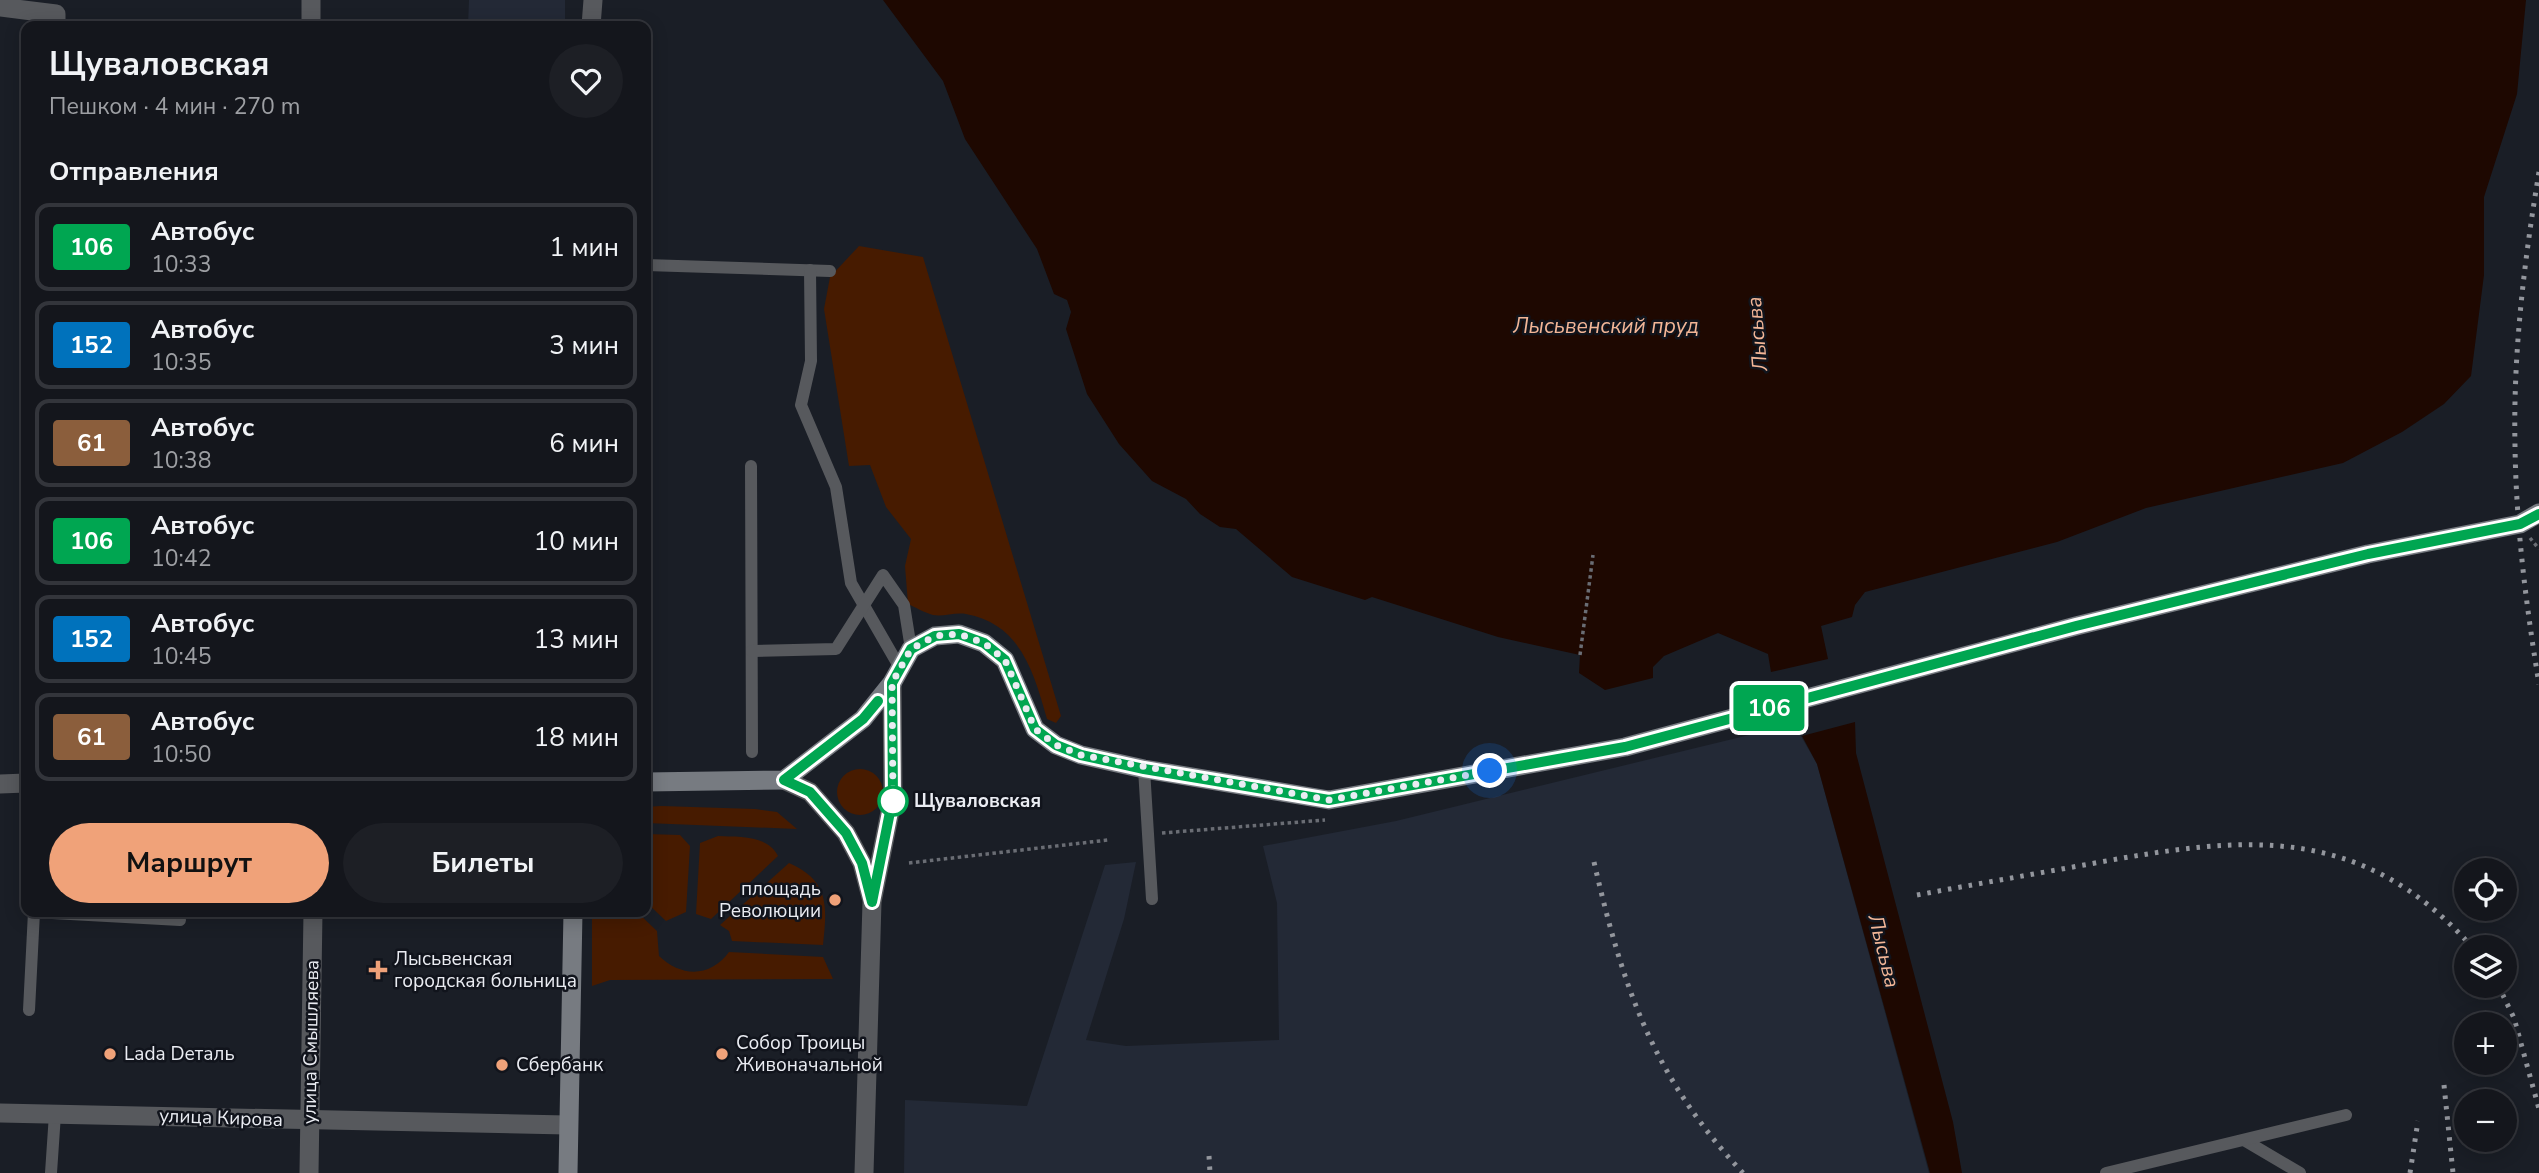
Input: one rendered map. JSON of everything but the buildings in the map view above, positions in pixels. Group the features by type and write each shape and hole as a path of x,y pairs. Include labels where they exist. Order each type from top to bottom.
{"main road":[{"path":"651,782 784,780 863,719 896,675 911,649 935,636 959,634 984,643 1005,660 1035,729 1056,745 1081,755 1144,769 1329,800 1611,749 2076,626 2368,554 2520,524 2539,513"},
{"path":"568,1173 573,917"}],"street":[{"path":"311,0 312,21"},
{"path":"592,21 593,0"},
{"path":"0,7 7,5 56,14 56,21"},
{"path":"863,1173 872,902 893,797 896,675"},
{"path":"784,780 810,792 846,833 862,863 872,902"},
{"path":"0,783 21,783"},
{"name":"улица Смышляева","path":"309,1173 313,917"},
{"name":"улица Кирова","path":"0,1113 309,1122 567,1125"}],"lane":[{"path":"651,265 830,271"},
{"path":"810,270 811,361 802,405 836,486 851,583 896,675"},
{"path":"751,466 752,752"},
{"path":"752,651 836,649 883,575 904,605 911,649"},
{"path":"1144,769 1152,899"},
{"path":"29,1010 34,917"},
{"path":"125,917 180,920"},
{"path":"51,1173 55,1114"},
{"path":"2106,1173 2346,1115"},
{"path":"2244,1140 2300,1173"}],"path":[{"path":"1580,655 1593,555"},
{"path":"909,863 1108,841"}],"shaded area":[{"path":"469,0 565,0 565,21 468,21"},
{"path":"859,246 923,257 1061,716 1056,723 1047,719 1037,685 1022,653 1000,628 985,619 966,614 933,615 908,604 905,566 911,539 886,507 870,465 849,466 824,309 830,277"},
{"path":"1794,724 1817,764 1929,1173 904,1173 905,1100 1027,1106 1105,865 1136,862 1124,919 1086,1040 1126,1046 1279,1040 1277,903 1263,846 1396,821"},
{"path":"860,769 877,775 883,792 877,809 860,815 843,809 837,792 843,775"},
{"path":"651,807 777,812 797,829 651,823"},
{"path":"651,834 680,835 690,846 686,912 666,921 651,907"},
{"path":"718,836 760,841 773,849 778,856 711,919 696,914 700,843"},
{"path":"789,863 812,878 819,887 825,907 823,945 732,941 729,931 720,925"},
{"path":"592,917 642,917 657,931 659,956 686,971 695,972 713,967 729,952 823,957 833,979 610,980 592,986"}],"water":[{"name":"Лысьвенский пруд","path":"883,0 2526,0 2517,94 2484,197 2484,275 2471,376 2444,404 2402,432 2343,463 2146,508 2057,542 1865,592 1855,605 1852,617 1821,626 1828,659 1771,672 1768,654 1718,633 1664,656 1653,667 1653,678 1605,690 1579,673 1580,655 1498,637 1372,597 1365,600 1292,577 1236,529 1220,527 1200,514 1186,499 1152,481 1119,444 1087,394 1066,329 1071,312 1067,300 1054,294 1037,249 965,139 943,81"},
{"name":"Лысьва","path":"1855,722 1856,753 1953,1122 1962,1173 1930,1173 1817,764 1802,736"}],"railway":[{"path":"2539,172 2521,308 2515,412 2520,535 2539,684"},
{"path":"1917,895 2201,847 2250,845 2297,848 2343,858 2387,877 2430,906 2460,935"},
{"path":"1594,862 1617,950 1646,1029 1686,1102 1743,1173"},
{"path":"2504,998 2514,1018 2539,1109"},
{"path":"2444,1085 2453,1173"},
{"path":"2410,1173 2418,1121"},
{"path":"1209,1156 1210,1173"}],"bus line":[{"name":"106","path":"878,701 863,719 784,780 810,792 831,820 846,833 862,863 872,902 893,797 895,753 892,683 911,649 935,636 959,634 984,643 1005,660 1035,729 1056,745 1081,755 1144,769 1329,800 1625,747 2076,626 2368,554 2520,524 2539,514"}],"place":[{"name":"Щуваловская","path":"893,801"},
{"name":"площадь Революции","path":"835,900"},
{"name":"Лысьвенская городская больница","path":"378,970"},
{"name":"Lada Dеталь","path":"110,1054"},
{"name":"Собор Троицы Живоначальной","path":"722,1054"},
{"name":"Сбербанк","path":"502,1065"}],"route":[{"path":"893,801 895,753 892,683 911,649 935,636 959,634 984,643 1005,660 1035,729 1056,745 1081,755 1144,769 1329,800 1490,771"}]}
